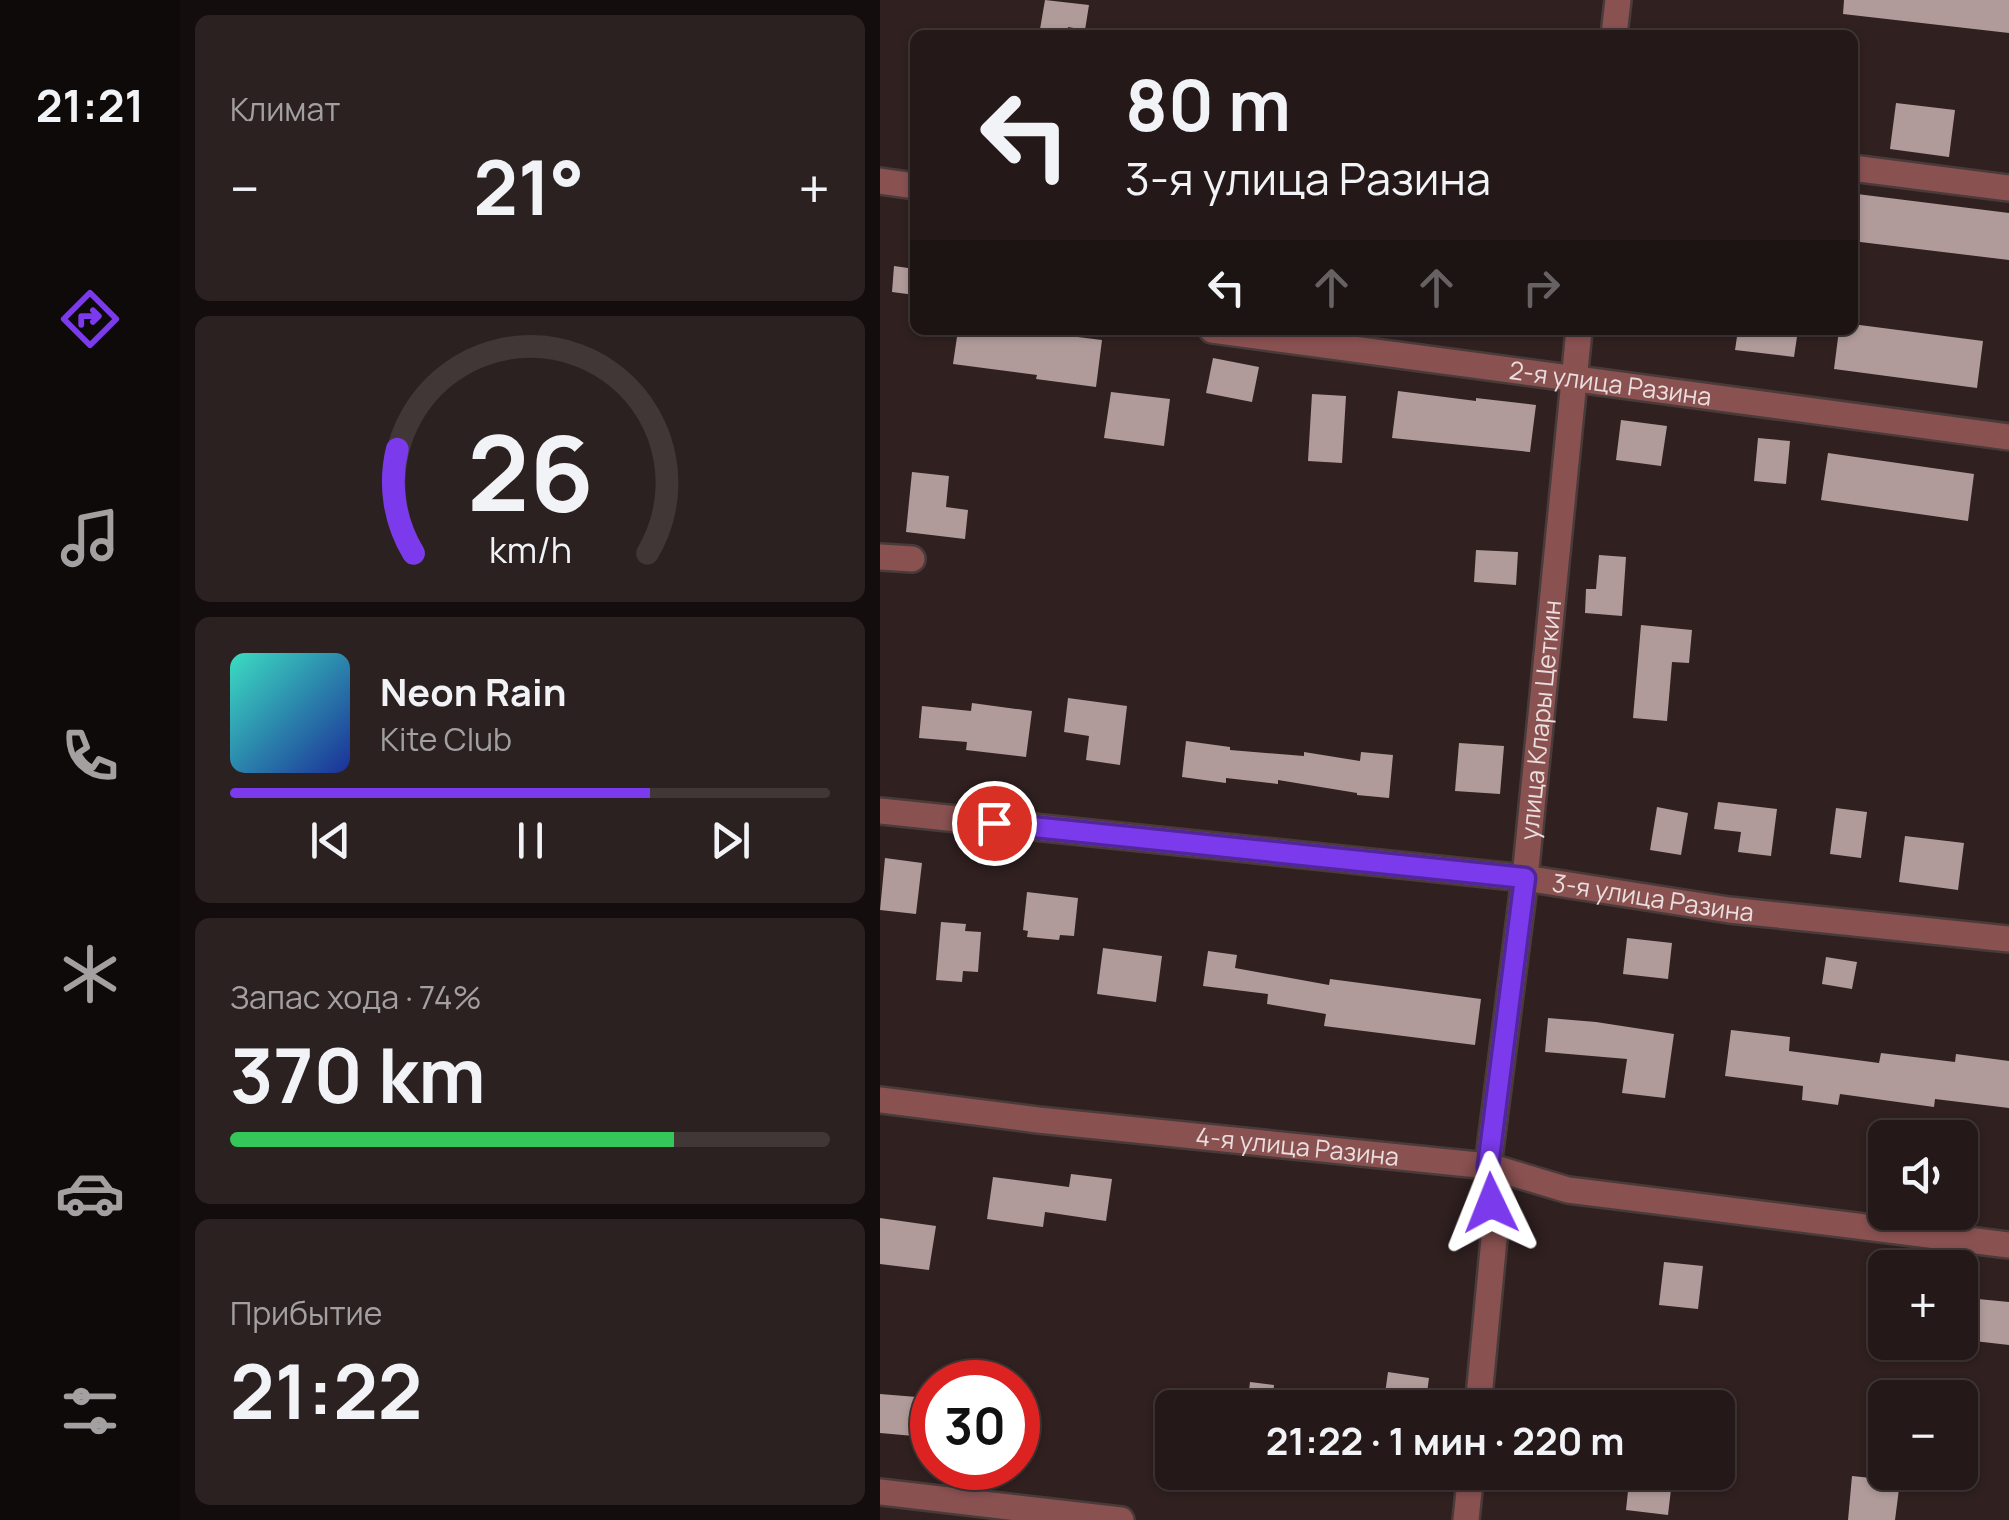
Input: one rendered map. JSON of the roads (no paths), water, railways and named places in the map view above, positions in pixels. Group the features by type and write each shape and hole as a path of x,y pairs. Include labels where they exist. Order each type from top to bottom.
{"street":[{"path":"1615,30 1618,0"},
{"path":"1858,169 2009,188"},
{"path":"880,181 910,185"},
{"name":"2-я улица Разина","path":"1250,335 2009,437"},
{"name":"улица Клары Цеткин","path":"1480,1390 1494,1239 1488,1166 1525,878 1578,335"},
{"path":"880,557 912,559"},
{"name":"3-я улица Разина","path":"880,811 1525,878 1729,910 2009,939"},
{"name":"4-я улица Разина","path":"880,1100 1488,1166 1568,1190 2009,1245"},
{"path":"1466,1520 1469,1490"},
{"path":"880,1492 1121,1520"}]}
